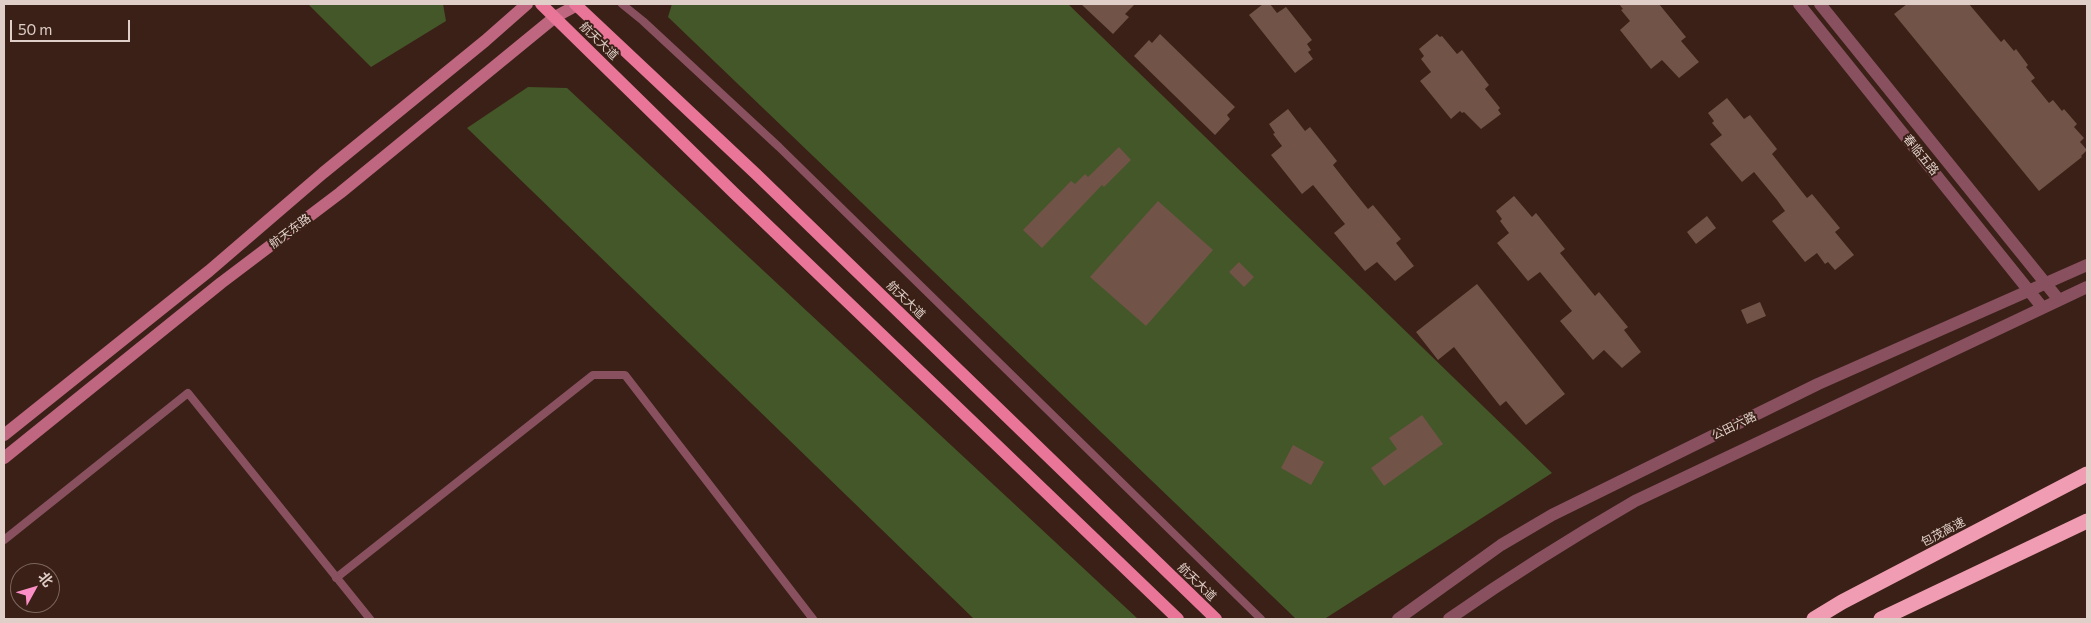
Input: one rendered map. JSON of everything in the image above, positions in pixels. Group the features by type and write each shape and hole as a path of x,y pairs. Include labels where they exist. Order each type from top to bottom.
{"highway":[{"name":"包茂高速","path":"1814,619 1842,602 2087,474"},
{"path":"1881,619 2087,521"}],"main road":[{"name":"航天东路","path":"4,434 209,271 323,173 485,41 527,4"},
{"name":"航天大道","path":"541,4 734,193 1178,619"},
{"name":"航天东路","path":"4,458 220,283 340,193 555,17 577,4"},
{"name":"航天大道","path":"577,4 1216,619"}],"street":[{"name":"春临五路","path":"1799,4 2042,307"},
{"name":"春临五路","path":"1820,4 2059,300"},
{"name":"公田六路","path":"1398,619 1501,545 1552,514 1818,384 2087,265"},
{"name":"公田六路","path":"1449,619 1494,587 1635,501 2087,287"}],"lane":[{"path":"622,4 644,21 778,147 1261,619"},
{"path":"336,578 593,375 625,375 813,619"},
{"path":"4,540 188,394 370,619"}],"green space":[{"path":"308,4 443,4 446,21 371,67"},
{"path":"672,4 1068,4 1552,473 1326,618 1295,618 668,17"},
{"path":"528,87 567,88 1138,619 974,619 467,128"}],"building":[{"path":"1081,4 1135,4 1125,14 1129,17 1113,34"},
{"path":"1263,4 1270,4 1277,13 1286,7 1312,40 1307,44 1311,50 1308,52 1313,59 1295,73 1249,15"},
{"path":"1619,4 1659,4 1686,37 1681,41 1699,62 1679,78 1662,60 1651,69 1620,30 1630,21 1621,10 1623,9"},
{"path":"1907,4 1969,4 2001,42 2004,39 2014,51 2016,49 2035,78 2031,81 2049,103 2053,100 2077,124 2074,127 2084,138 2080,142 2087,150 2082,157 2039,191 1894,14"},
{"path":"1160,34 1235,107 1227,115 1230,119 1215,135 1134,56 1149,40 1152,43"},
{"path":"1437,34 1440,37 1442,36 1457,54 1462,50 1489,85 1485,89 1500,108 1498,110 1501,114 1481,129 1464,112 1460,111 1451,119 1420,81 1431,72 1421,59 1424,56 1419,49"},
{"path":"1727,98 1744,119 1750,115 1777,149 1772,154 1807,198 1812,194 1840,228 1835,232 1854,255 1835,270 1828,262 1825,264 1817,253 1805,262 1772,221 1785,211 1777,200 1754,172 1742,182 1710,144 1722,135 1712,123 1714,121 1708,113"},
{"path":"1288,109 1305,131 1310,127 1337,161 1333,165 1368,209 1373,205 1401,239 1396,243 1414,266 1395,281 1377,262 1365,271 1334,233 1345,224 1313,185 1302,194 1271,155 1282,146 1273,134 1275,133 1269,124"},
{"path":"1119,147 1131,160 1104,187 1102,185 1042,248 1023,230 1071,181 1075,184 1085,174 1088,177"},
{"path":"1514,196 1532,217 1536,213 1565,249 1560,253 1595,296 1599,292 1628,327 1624,330 1641,352 1622,368 1604,350 1593,360 1560,321 1572,311 1540,272 1528,281 1497,243 1509,233 1500,221 1502,219 1496,211"},
{"path":"1158,201 1213,250 1146,326 1090,277"},
{"path":"1707,216 1716,228 1696,244 1687,232"},
{"path":"1239,262 1254,277 1244,287 1229,272"},
{"path":"1477,284 1565,394 1526,425 1506,401 1500,406 1454,347 1438,360 1416,332"},
{"path":"1760,302 1766,316 1747,324 1741,310"},
{"path":"1422,415 1443,444 1384,486 1371,468 1397,449 1389,438"},
{"path":"1293,445 1324,462 1311,485 1281,468"}]}
